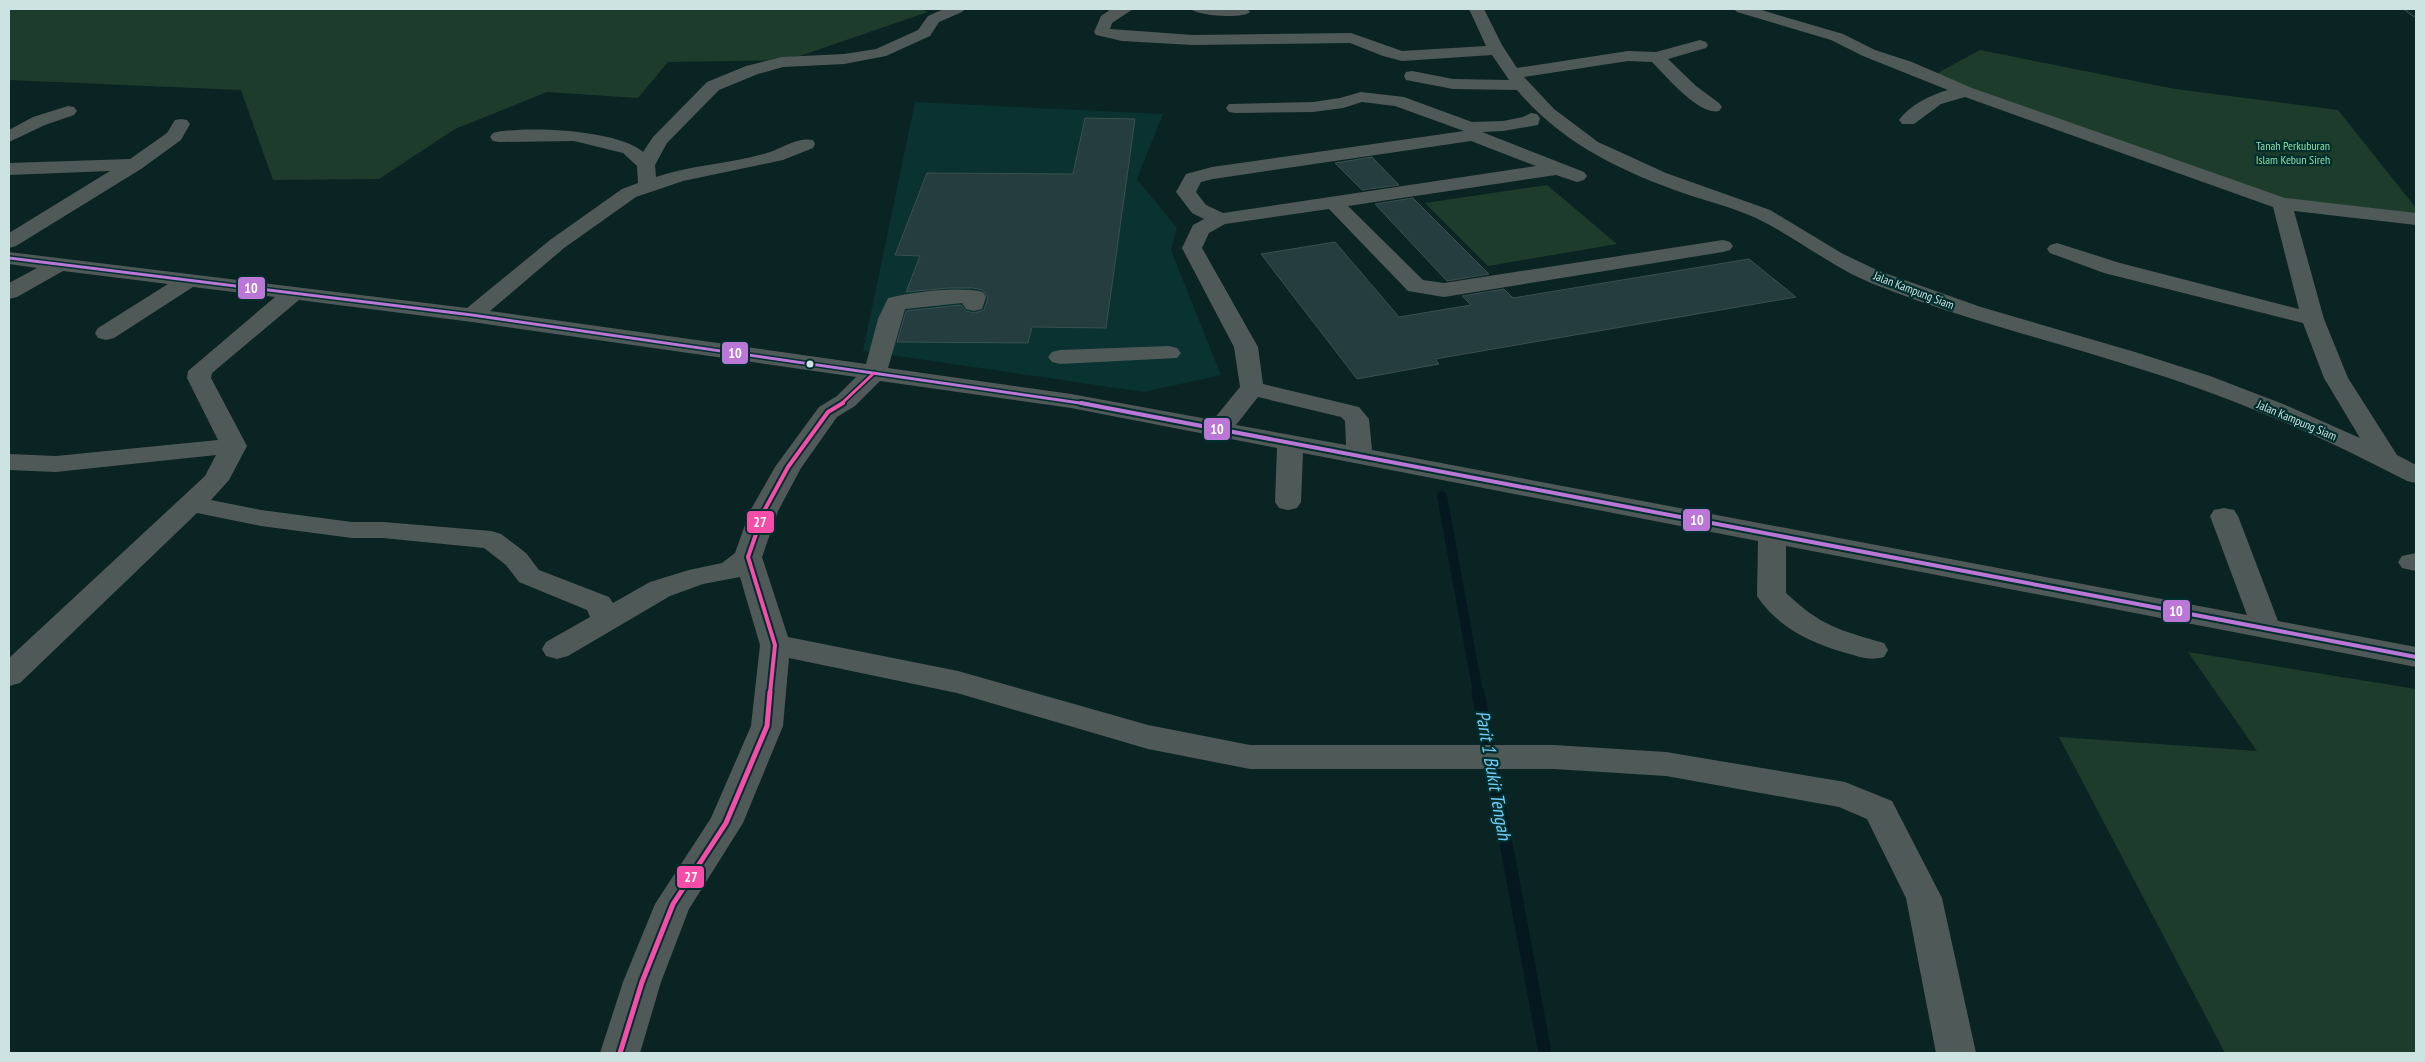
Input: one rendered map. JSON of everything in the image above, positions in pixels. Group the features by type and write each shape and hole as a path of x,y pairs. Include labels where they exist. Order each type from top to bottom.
{"street":[{"path":"647,185 646,165 659,141 713,86 752,70 782,62 844,59 880,53 924,33 933,19 957,9"},
{"path":"1125,9 1115,12 1107,18 1103,24 1102,32 1122,36 1193,40 1351,38 1365,41 1388,55 1402,56 1497,50"},
{"path":"1199,9 1242,12"},
{"name":"Jalan Kampung Siam","path":"1477,9 1497,50 1510,91 1552,116 1579,138 1624,162 1690,189 1732,201 1765,215 1849,265 1952,305 2178,373 2270,408 2387,460 2416,475"},
{"path":"1742,9 1795,23 1837,38 1966,92 2282,204 2416,218"},
{"path":"1777,9 1795,23"},
{"path":"1412,76 1453,84 1510,91 1628,56 1656,57 1682,52 1700,45"},
{"path":"1656,57 1690,90 1713,107"},
{"path":"1510,91 1515,113 1531,118 1552,116"},
{"path":"1908,120 1932,100 1944,95 1966,92"},
{"path":"1235,108 1276,109 1313,107 1343,103 1361,98 1398,101 1458,124 1472,127 1503,126 1532,121 1531,118"},
{"path":"9,137 39,121 68,112"},
{"path":"9,242 134,165 176,136 181,124"},
{"path":"499,137 574,136 629,149 646,165"},
{"path":"1220,219 1199,208 1186,192 1193,178 1212,172 1473,136 1577,176"},
{"path":"472,315 557,244 628,193 647,185 711,168 776,156 806,144"},
{"path":"9,169 134,165"},
{"path":"1219,429 1252,388 1246,347 1192,248 1200,229 1220,219 1556,169"},
{"path":"1333,202 1416,286 1444,290 1723,246"},
{"path":"2282,204 2313,319 2336,378 2387,460"},
{"path":"2057,248 2112,268 2313,319"},
{"path":"9,258 472,315 1042,397 2416,657"},
{"path":"9,292 58,264"},
{"path":"106,333 188,280"},
{"path":"234,446 199,378 200,370 294,294"},
{"path":"557,650 660,589 699,576 730,571 748,557 764,511 788,467 828,412 846,401 874,373 880,358 889,319 896,303 962,296 975,297 974,304"},
{"path":"1042,397 1063,351 1169,353"},
{"path":"1252,388 1350,412 1357,419 1360,456"},
{"path":"1288,502 1290,444"},
{"path":"9,462 56,464 234,446"},
{"path":"9,675 216,480 234,446"},
{"path":"192,504 261,518 352,530 393,531 492,540 516,559 529,576 599,604 608,621"},
{"path":"2224,516 2267,630"},
{"path":"1772,535 1772,596 1796,619 1826,637 1873,650"},
{"path":"620,1053 642,982 673,904 726,822 767,726 775,645 748,557"},
{"path":"775,645 958,682 1148,737 1250,757 1370,759 1507,756 1666,764 1845,796 1880,810 1924,898 1956,1053"}],"path":[{"path":"2404,9 2416,18"}],"shaded area":[{"path":"915,102 1163,114 1137,179 1177,228 1171,250 1221,375 1144,392 863,351"}],"green space":[{"path":"9,9 921,9 928,12 788,60 668,62 638,98 547,92 455,129 379,179 273,180 241,90 9,80"},
{"name":"Tanah Perkuburan Islam Kebun Sireh","path":"1980,50 2175,89 2338,110 2416,208 2416,215 2278,198 1934,75"},
{"path":"1547,185 1617,244 1488,266 1425,203"},
{"path":"2188,652 2416,689 2416,1053 2225,1053 2059,737 2257,751"}],"building":[{"path":"1085,118 1135,119 1106,328 1032,327 1028,343 897,342 906,311 961,305 966,311 974,313 984,310 988,298 983,290 973,288 906,292 920,256 895,255 927,173 1073,174"},
{"path":"1372,157 1399,185 1362,190 1335,163"},
{"path":"1413,198 1489,274 1447,281 1375,204"},
{"path":"1335,242 1399,317 1471,305 1462,296 1504,289 1513,298 1749,259 1796,297 1435,359 1439,364 1357,379 1261,254"}],"waterway":[{"name":"Parit 1 Bukit Tengah","path":"1442,496 1478,693"},
{"name":"Parit 1 Bukit Tengah","path":"1478,692 1545,1053"}],"transit line":[{"name":"10","path":"9,258 472,315 1071,401 2416,657"},
{"name":"27","path":"620,1053 642,982 673,904 726,823 767,726 775,645 748,557 764,511 788,467 828,412 846,401 874,373"}]}
